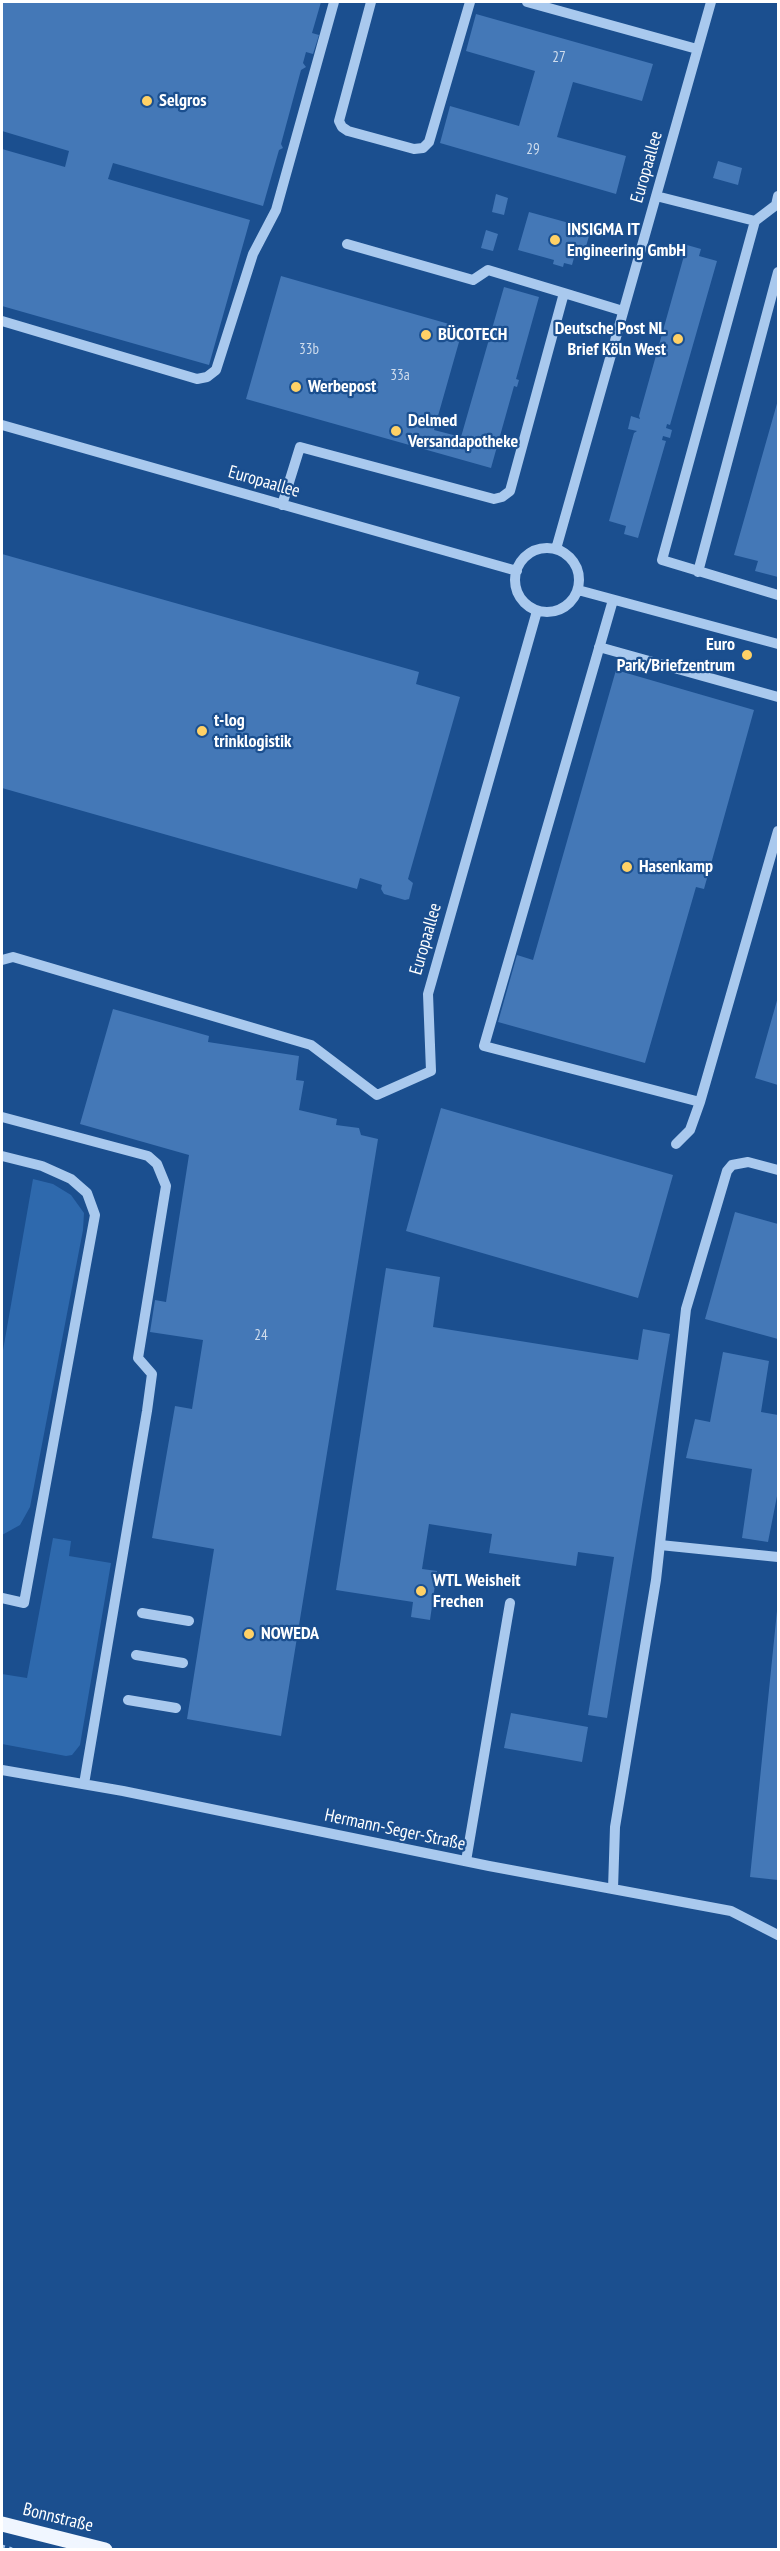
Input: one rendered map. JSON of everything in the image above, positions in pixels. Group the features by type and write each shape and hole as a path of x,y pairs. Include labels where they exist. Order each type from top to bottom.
{"main road":[{"name":"Bonnstraße","path":"2,2524 105,2550"}],"street":[{"path":"2,321 197,379 207,377 216,370 254,254 276,210 334,2"},
{"path":"371,2 339,112 339,121 348,131 414,149 423,148 429,142 470,2"},
{"path":"527,2 697,49"},
{"name":"Europaallee","path":"556,549 711,2"},
{"path":"656,196 755,221"},
{"path":"778,203 755,221 662,560 778,595"},
{"path":"347,244 473,280 488,270 623,311"},
{"path":"698,572 778,272"},
{"path":"282,505 300,447 494,499 510,491 564,293"},
{"name":"Europaallee","path":"2,425 517,571"},
{"path":"545,548 556,549 568,555 575,564 580,579 578,590 573,600 564,608 548,613 537,611 525,604 518,595 515,582 517,571 522,560 531,553 545,548"},
{"path":"578,590 778,644"},
{"path":"613,600 484,1046 700,1102"},
{"name":"Europaallee","path":"2,960 13,957 311,1045 377,1095 431,1071 428,994 537,611"},
{"path":"599,647 778,698"},
{"path":"676,1144 690,1130 700,1102 778,831"},
{"path":"2,1117 148,1156 157,1164 166,1186 138,1358 152,1374 147,1411 84,1784"},
{"path":"2,1156 42,1166 70,1179 87,1193 95,1215 24,1603 2,1598"},
{"path":"613,1889 615,1827 645,1651 660,1545 686,1309 723,1178 732,1165 739,1162 748,1162 778,1170"},
{"path":"660,1545 778,1557"},
{"path":"466,1861 510,1604"},
{"path":"142,1613 189,1621"},
{"path":"136,1655 183,1663"},
{"path":"128,1700 176,1708"},
{"name":"Hermann-Seger-Straße","path":"2,1770 84,1784 466,1861 731,1911 778,1935"}],"path":[{"path":"2,2546 16,2550"}],"shaded area":[{"path":"33,1179 53,1184 71,1195 84,1213 83,1230 30,1507 20,1525 2,1535 2,1356"},
{"path":"53,1538 71,1541 69,1556 111,1563 80,1745 72,1755 66,1756 2,1744 2,1674 27,1678"}],"building":[{"path":"2,2 321,2 312,33 319,35 313,54 306,52 303,63 306,67 301,70 281,144 283,148 279,150 263,206 113,163 108,179 250,220 209,365 2,306 2,149 65,167 69,151 2,131"},
{"path":"476,14 653,64 642,101 573,82 557,137 626,156 616,194 440,143 450,106 519,126 535,71 466,51"},
{"path":"718,161 742,168 738,185 713,178"},
{"path":"496,194 508,198 504,215 492,212"},
{"name":"INSIGMA IT Engineering GmbH","path":"529,212 591,229 583,257 575,254 572,265 564,263 563,267 553,264 554,260 518,250"},
{"path":"486,230 498,234 493,251 481,248"},
{"name":"Deutsche Post NL Brief Köln West","path":"687,245 701,249 699,256 717,261 670,425 667,424 666,428 672,430 670,438 663,436 662,440 666,441 638,538 624,534 626,526 609,521 634,433 637,431 628,429 631,416 640,419"},
{"path":"281,276 463,328 434,430 461,437 504,287 539,297 516,379 519,380 517,387 514,386 491,468 246,399"},
{"path":"778,400 778,577 755,571 758,561 734,555"},
{"name":"t-log trinklogistik","path":"2,554 419,672 416,684 460,697 408,879 413,883 409,899 384,894 381,889 382,885 360,878 357,889 2,788"},
{"path":"616,670 754,710 704,889 696,887 645,1063 498,1022 517,955 533,960"},
{"path":"778,997 778,1085 755,1078"},
{"path":"113,1009 209,1036 208,1042 299,1056 296,1080 304,1081 299,1110 337,1119 336,1125 359,1128 361,1135 378,1139 281,1736 187,1719 214,1549 152,1538 175,1406 192,1409 203,1340 150,1332 155,1300 166,1302 189,1155 80,1124"},
{"path":"441,1108 673,1175 638,1298 406,1231"},
{"path":"735,1212 778,1224 778,1339 705,1319"},
{"path":"386,1268 440,1277 433,1327 638,1360 643,1329 670,1334 607,1718 588,1715 614,1557 578,1552 576,1566 489,1553 492,1534 429,1524 422,1569 437,1571 430,1620 411,1617 413,1602 336,1590"},
{"path":"723,1352 769,1361 761,1412 778,1415 778,1491 768,1542 742,1538 752,1469 686,1458 695,1419 710,1422"},
{"path":"778,1611 778,1880 750,1877"},
{"path":"511,1713 588,1727 582,1762 504,1748"}],"place":[{"name":"Selgros","path":"147,101"},
{"name":"INSIGMA IT Engineering GmbH","path":"555,240"},
{"name":"BÜCOTECH","path":"426,335"},
{"name":"Deutsche Post NL Brief Köln West","path":"678,339"},
{"name":"Werbepost","path":"296,387"},
{"name":"Delmed Versandapotheke","path":"396,431"},
{"name":"Euro Park/Briefzentrum","path":"747,655"},
{"name":"t-log trinklogistik","path":"202,731"},
{"name":"Hasenkamp","path":"627,867"},
{"name":"WTL Weisheit Frechen","path":"421,1591"},
{"name":"NOWEDA","path":"249,1634"}]}
